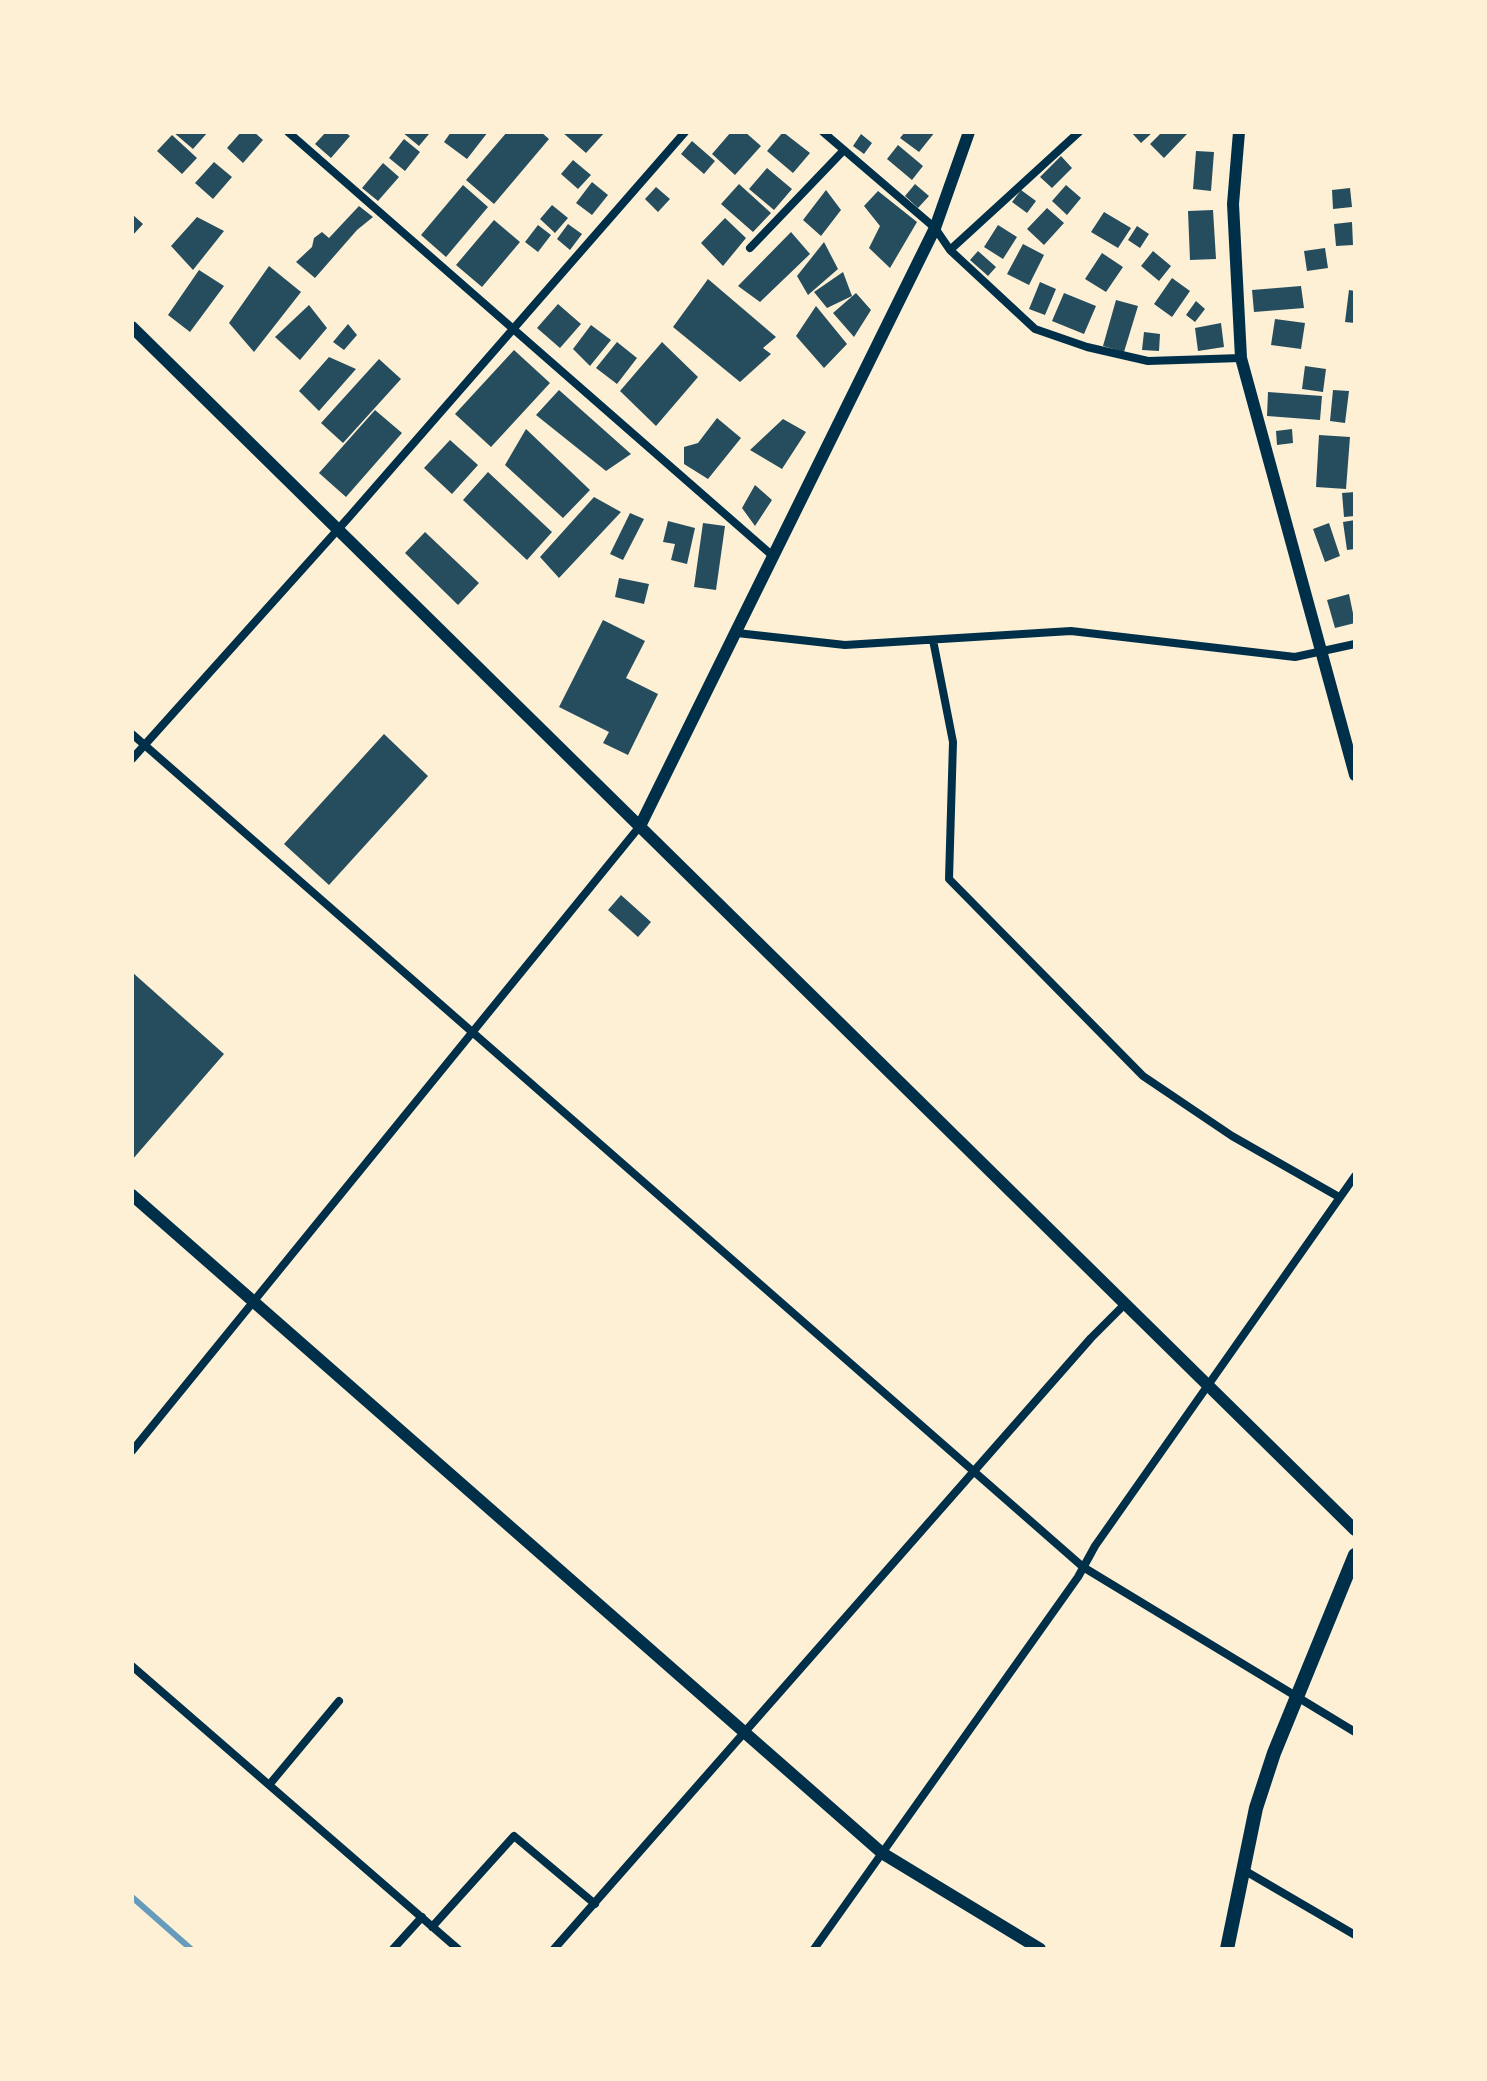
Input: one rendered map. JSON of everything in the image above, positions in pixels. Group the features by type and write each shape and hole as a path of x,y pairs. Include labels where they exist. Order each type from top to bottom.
{"main road":[{"path":"1227,1949 1256,1808 1355,1555"}],"street":[{"path":"288,132 774,557"},
{"path":"132,759 338,530 685,132"},
{"path":"823,132 935,228 950,250 1035,329 1148,361 1241,358"},
{"path":"132,1451 640,826 935,228 969,132"},
{"path":"950,250 1079,132"},
{"path":"1239,132 1233,204 1241,358 1355,775"},
{"path":"750,248 844,150"},
{"path":"132,327 1355,1530"},
{"path":"737,633 845,645 1071,631 1295,657 1355,644"},
{"path":"933,640 953,742 949,879 1143,1076 1232,1136 1339,1197"},
{"path":"132,734 1083,1567 1355,1732"},
{"path":"814,1949 1355,1176"},
{"path":"132,1195 882,1853 1040,1949"},
{"path":"554,1949 1125,1304"},
{"path":"132,1666 458,1949"},
{"path":"269,1785 339,1701"},
{"path":"432,1927 514,1836 595,1904"},
{"path":"1242,1868 1355,1935"},
{"path":"393,1949 422,1917"}],"building":[{"path":"173,132 208,132 193,149"},
{"path":"241,132 254,132 263,140 243,163 227,148"},
{"path":"326,132 345,132 350,136 331,158 315,144"},
{"path":"402,132 426,132 429,134 419,146"},
{"path":"451,132 488,132 467,159 444,142"},
{"path":"507,132 541,132 549,139 494,204 466,180"},
{"path":"562,132 605,132 586,153"},
{"path":"731,132 745,132 761,146 735,175 712,154"},
{"path":"783,132 810,153 793,173 767,151"},
{"path":"905,132 935,132 919,152 900,138"},
{"path":"1131,132 1153,132 1141,143"},
{"path":"1162,132 1187,134 1164,158 1150,144"},
{"path":"861,134 872,143 864,154 853,146"},
{"path":"172,135 197,158 182,174 157,151"},
{"path":"404,139 420,152 405,171 389,158"},
{"path":"692,141 715,161 704,174 681,154"},
{"path":"898,145 923,166 912,180 887,159"},
{"path":"1196,151 1214,152 1211,191 1193,189"},
{"path":"1061,156 1072,168 1052,188 1040,177"},
{"path":"573,160 591,175 578,189 561,174"},
{"path":"214,162 232,177 213,199 195,183"},
{"path":"383,163 399,177 378,201 362,188"},
{"path":"767,168 792,189 774,210 749,189"},
{"path":"592,182 608,195 592,215 576,203"},
{"path":"739,184 771,213 753,232 721,204"},
{"path":"915,184 929,196 918,208 905,196"},
{"path":"463,185 488,207 446,257 421,235"},
{"path":"1066,185 1081,198 1067,215 1052,201"},
{"path":"656,187 670,199 658,212 645,199"},
{"path":"1350,188 1352,207 1333,209 1332,190"},
{"path":"826,190 841,210 821,236 803,220"},
{"path":"1021,190 1036,201 1027,213 1012,202"},
{"path":"878,191 917,222 890,268 869,248 880,226 864,206"},
{"path":"552,205 568,218 555,233 540,219"},
{"path":"359,206 373,217 357,230 315,278 296,262 312,247 314,238 322,232 329,238"},
{"path":"1047,208 1064,223 1044,245 1027,229"},
{"path":"1213,210 1216,259 1190,260 1188,211"},
{"path":"1104,212 1131,228 1118,248 1091,232"},
{"path":"132,214 143,224 132,236"},
{"path":"197,217 224,231 193,270 171,246"},
{"path":"725,218 746,238 723,266 701,243"},
{"path":"494,220 520,242 482,287 456,265"},
{"path":"1352,222 1353,245 1336,246 1334,224"},
{"path":"568,224 582,234 570,250 557,239"},
{"path":"538,225 551,235 538,252 525,242"},
{"path":"998,225 1017,237 1003,259 984,247"},
{"path":"1137,226 1149,234 1140,248 1128,240"},
{"path":"791,232 810,254 760,302 738,286"},
{"path":"824,242 838,269 808,295 797,276"},
{"path":"1023,244 1044,255 1029,285 1007,274"},
{"path":"1325,248 1328,268 1307,271 1304,251"},
{"path":"978,251 996,267 988,276 970,260"},
{"path":"1153,251 1171,266 1159,281 1141,266"},
{"path":"1102,253 1123,267 1106,292 1085,279"},
{"path":"269,266 301,292 254,352 229,323"},
{"path":"199,270 224,286 190,332 168,315"},
{"path":"843,272 852,296 827,308 814,292"},
{"path":"1172,278 1190,291 1172,317 1154,304"},
{"path":"708,279 776,337 763,348 771,354 740,382 673,327"},
{"path":"1040,282 1056,289 1045,315 1029,309"},
{"path":"1301,286 1304,308 1254,312 1252,290"},
{"path":"1349,290 1355,291 1355,323 1345,322"},
{"path":"856,293 871,310 854,337 833,313"},
{"path":"1064,293 1096,306 1084,334 1052,321"},
{"path":"1116,300 1138,306 1124,352 1103,346"},
{"path":"1196,301 1205,309 1195,322 1186,315"},
{"path":"558,304 581,324 560,348 537,328"},
{"path":"309,305 327,328 300,360 275,337"},
{"path":"816,306 847,344 824,368 796,336"},
{"path":"1275,319 1305,323 1301,349 1271,345"},
{"path":"1221,323 1224,347 1198,351 1195,328"},
{"path":"348,324 357,335 344,350 333,342"},
{"path":"591,325 611,340 590,366 573,349"},
{"path":"1144,332 1160,334 1159,351 1142,350"},
{"path":"617,342 637,358 617,384 596,368"},
{"path":"662,342 698,377 656,426 620,391"},
{"path":"514,350 550,383 491,447 455,414"},
{"path":"329,357 356,369 319,411 299,391"},
{"path":"379,359 401,379 343,443 321,423"},
{"path":"1305,366 1326,369 1323,392 1302,389"},
{"path":"559,390 631,454 606,471 536,415"},
{"path":"1333,390 1349,391 1345,423 1330,421"},
{"path":"1268,392 1322,396 1320,420 1267,416"},
{"path":"375,410 402,433 346,497 319,473"},
{"path":"717,418 741,438 708,479 684,464 684,447 698,443"},
{"path":"783,419 806,432 782,469 750,450"},
{"path":"526,429 590,490 563,518 505,465"},
{"path":"1292,429 1293,443 1277,445 1276,431"},
{"path":"1319,435 1350,437 1346,489 1316,487"},
{"path":"450,440 478,465 452,494 424,468"},
{"path":"488,472 552,532 527,560 463,500"},
{"path":"755,485 772,500 755,526 742,508"},
{"path":"1355,492 1355,516 1344,517 1342,493"},
{"path":"594,497 621,512 559,578 540,557"},
{"path":"630,513 644,519 623,560 610,554"},
{"path":"1355,520 1355,549 1347,550 1343,522"},
{"path":"668,521 695,528 687,564 671,560 675,544 663,542"},
{"path":"703,523 725,526 716,590 694,587"},
{"path":"1329,523 1340,556 1325,562 1313,529"},
{"path":"425,532 479,583 458,605 405,553"},
{"path":"619,578 649,584 644,604 615,597"},
{"path":"1349,594 1355,623 1335,628 1327,600"},
{"path":"603,620 645,641 626,678 658,694 628,755 603,743 609,732 559,707"},
{"path":"384,734 428,776 329,885 284,844"},
{"path":"621,895 651,922 638,937 608,910"},
{"path":"132,972 224,1054 132,1160"}],"waterway":[{"path":"132,1897 191,1949"}]}
